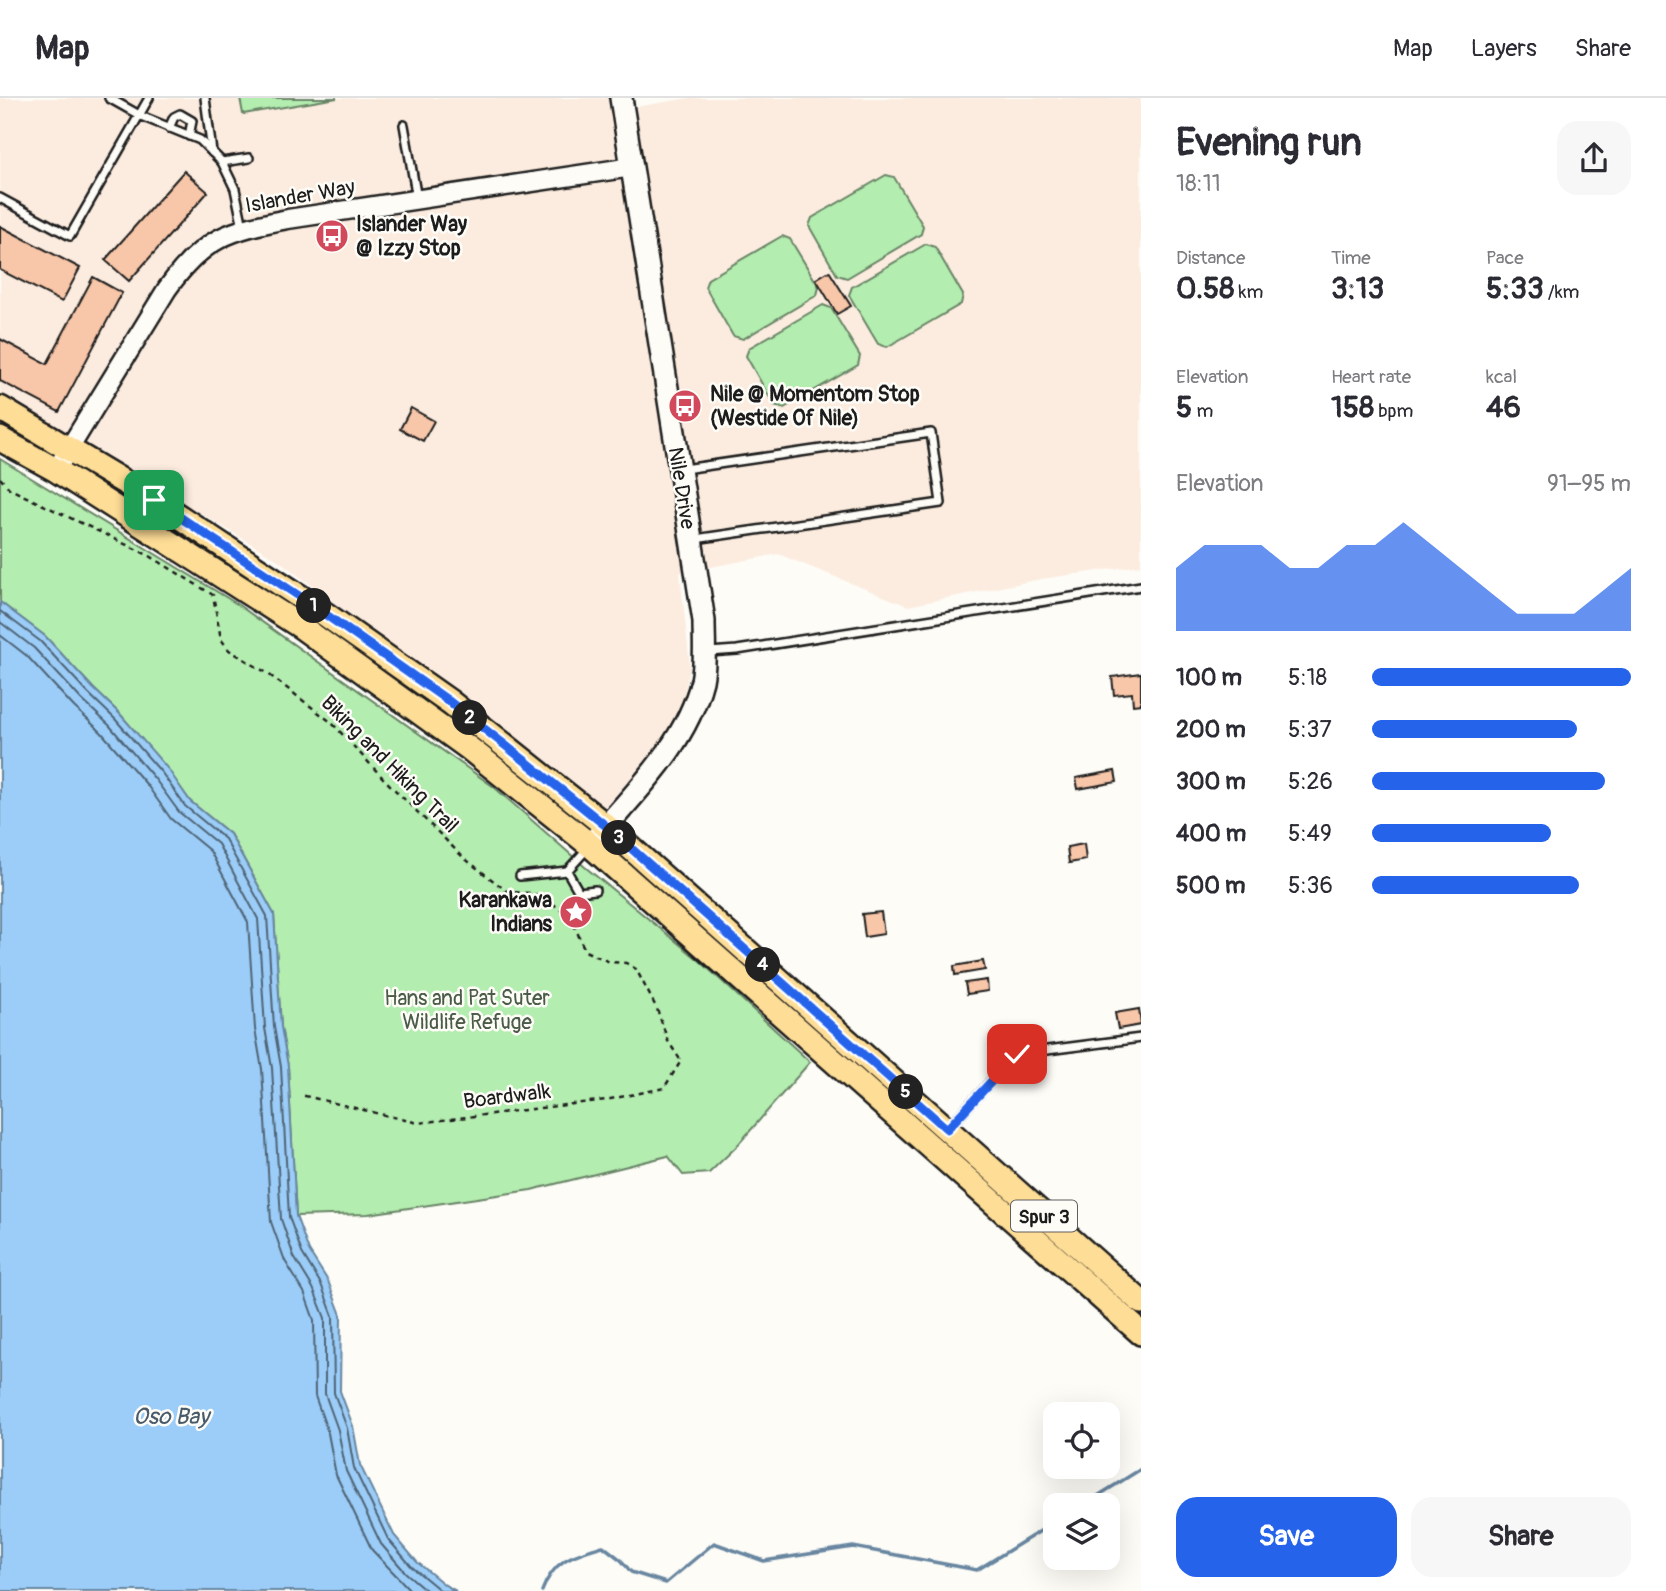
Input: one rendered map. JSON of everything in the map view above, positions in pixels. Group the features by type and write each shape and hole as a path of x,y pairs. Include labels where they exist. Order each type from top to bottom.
{"main road":[{"name":"Nile Drive","path":"590,845 671,749 696,701 703,679 704,621 621,98"},
{"name":"Spur 3","path":"0,408 165,508 305,600 450,702 606,826 1141,1302"},
{"name":"Spur 3","path":"0,439 56,470 300,626 470,749 590,845 1141,1334"},
{"path":"931,1146 947,1129"}],"street":[{"name":"Islander Way","path":"56,470 183,266 211,243 243,228 632,167"}],"lane":[{"path":"109,98 141,116 200,140 222,162 235,189 243,228"},
{"path":"0,198 70,236 149,98"},
{"path":"205,98 212,153"},
{"path":"169,128 174,117 180,114 192,121 189,136"},
{"path":"404,125 417,200"},
{"path":"222,162 249,158"},
{"path":"680,470 931,433 941,503 691,540"},
{"path":"704,653 1141,586"},
{"path":"520,876 567,871 590,845"},
{"path":"567,871 579,892 595,890"},
{"path":"947,1129 1017,1054 1141,1038"}],"path":[{"name":"Biking and Hiking Trail","path":"0,478 10,489 150,556 214,595 220,639 229,650 267,673 331,722 464,858 508,892 530,893 551,902 573,922 586,951 610,962 626,962 636,969 657,1009 668,1041"},
{"name":"Boardwalk","path":"301,1095 418,1123 606,1100 664,1088 681,1061 668,1041"}],"shaded area":[{"path":"0,98 608,98 611,111 689,98 1141,98 1141,565 1041,579 908,606 778,554 680,573 690,667 681,708 660,747 604,808 278,560 54,425 0,396"}],"green space":[{"path":"240,98 337,98 243,114"},
{"path":"886,175 894,177 923,226 921,234 847,278 837,275 809,226 812,218"},
{"path":"782,236 790,239 819,287 817,295 743,339 733,336 705,287 708,279"},
{"path":"926,244 935,247 963,295 961,304 887,347 878,344 849,295 852,287"},
{"path":"823,305 831,308 860,356 858,365 784,408 774,405 746,356 749,348"},
{"name":"Hans and Pat Suter Wildlife Refuge","path":"0,459 237,604 494,787 585,867 700,961 810,1062 736,1147 709,1173 683,1175 668,1156 531,1190 368,1214 296,1216 288,1066 281,1027 274,914 230,834 190,801 167,769 120,714 45,636 0,602"}],"water":[{"name":"Oso Bay","path":"0,602 45,636 120,714 168,769 190,801 230,834 274,914 281,1027 288,1066 296,1216 309,1251 328,1281 341,1315 340,1391 353,1426 360,1465 394,1535 417,1562 456,1591 0,1591"}],"building":[{"path":"184,171 208,192 129,281 105,260"},
{"path":"0,226 80,268 62,302 0,270"},
{"path":"829,271 851,306 837,314 816,279"},
{"path":"93,277 122,293 59,412 0,381 0,339 47,364"},
{"path":"411,408 434,421 423,441 400,429"},
{"path":"1141,673 1141,704 1133,705 1132,693 1114,695 1112,677"},
{"path":"1115,771 1117,782 1078,789 1076,778"},
{"path":"1084,844 1086,860 1069,863 1067,847"},
{"path":"881,912 884,934 865,937 862,914"},
{"path":"983,961 985,970 955,975 954,966"},
{"path":"987,980 988,991 967,994 965,983"},
{"path":"1139,1009 1141,1025 1118,1029 1115,1013"}],"waterway":[{"path":"1102,1493 1141,1469"},
{"path":"542,1591 559,1565 574,1556 603,1546 631,1572 666,1583 714,1543 764,1561 853,1547 977,1570 1043,1529"}],"place":[{"name":"Islander Way @ Izzy Stop","path":"332,236"},
{"name":"Nile @ Momentom Stop (Westide Of Nile)","path":"685,406"},
{"name":"Karankawa Indians","path":"576,912"}],"route":[{"path":"154,500 305,600 450,702 524,760 606,826 947,1129 1017,1054"}]}
